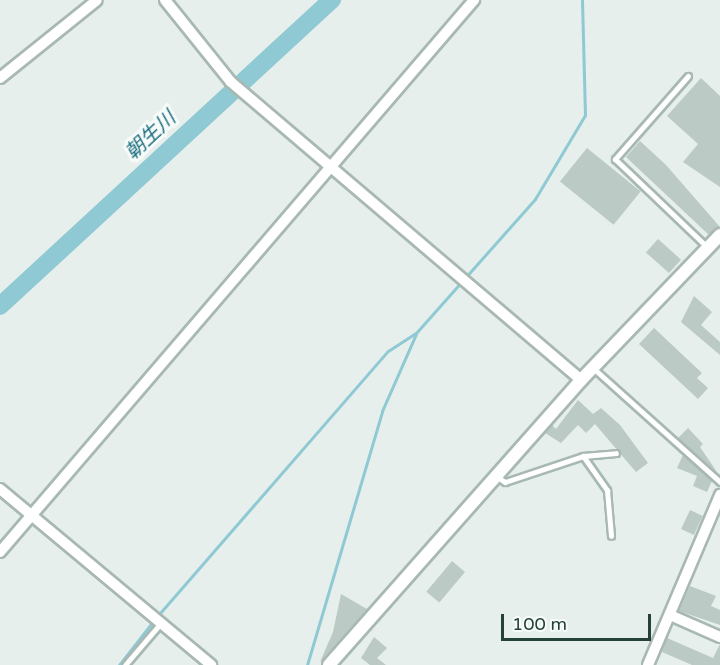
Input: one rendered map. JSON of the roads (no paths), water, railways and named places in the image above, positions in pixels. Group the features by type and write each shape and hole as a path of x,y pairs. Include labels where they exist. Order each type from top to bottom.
{"street":[{"path":"0,78 97,0"},
{"path":"165,0 231,82 581,380"},
{"path":"0,552 474,0"},
{"path":"330,665 581,380 720,235"},
{"path":"0,489 211,665"},
{"path":"648,665 720,497"},
{"path":"670,615 720,637"}],"lane":[{"path":"688,76 615,159 708,248"},
{"path":"593,368 720,482"},
{"path":"496,476 504,482 583,456 616,453"},
{"path":"583,456 607,490 610,536"},
{"path":"125,665 160,624"}],"waterway":[{"name":"朝生川","path":"0,306 332,0"},
{"path":"160,613 388,351 416,333 535,199 585,115 582,0"},
{"path":"307,665 382,411 416,334"},
{"path":"119,665 151,624"}]}
